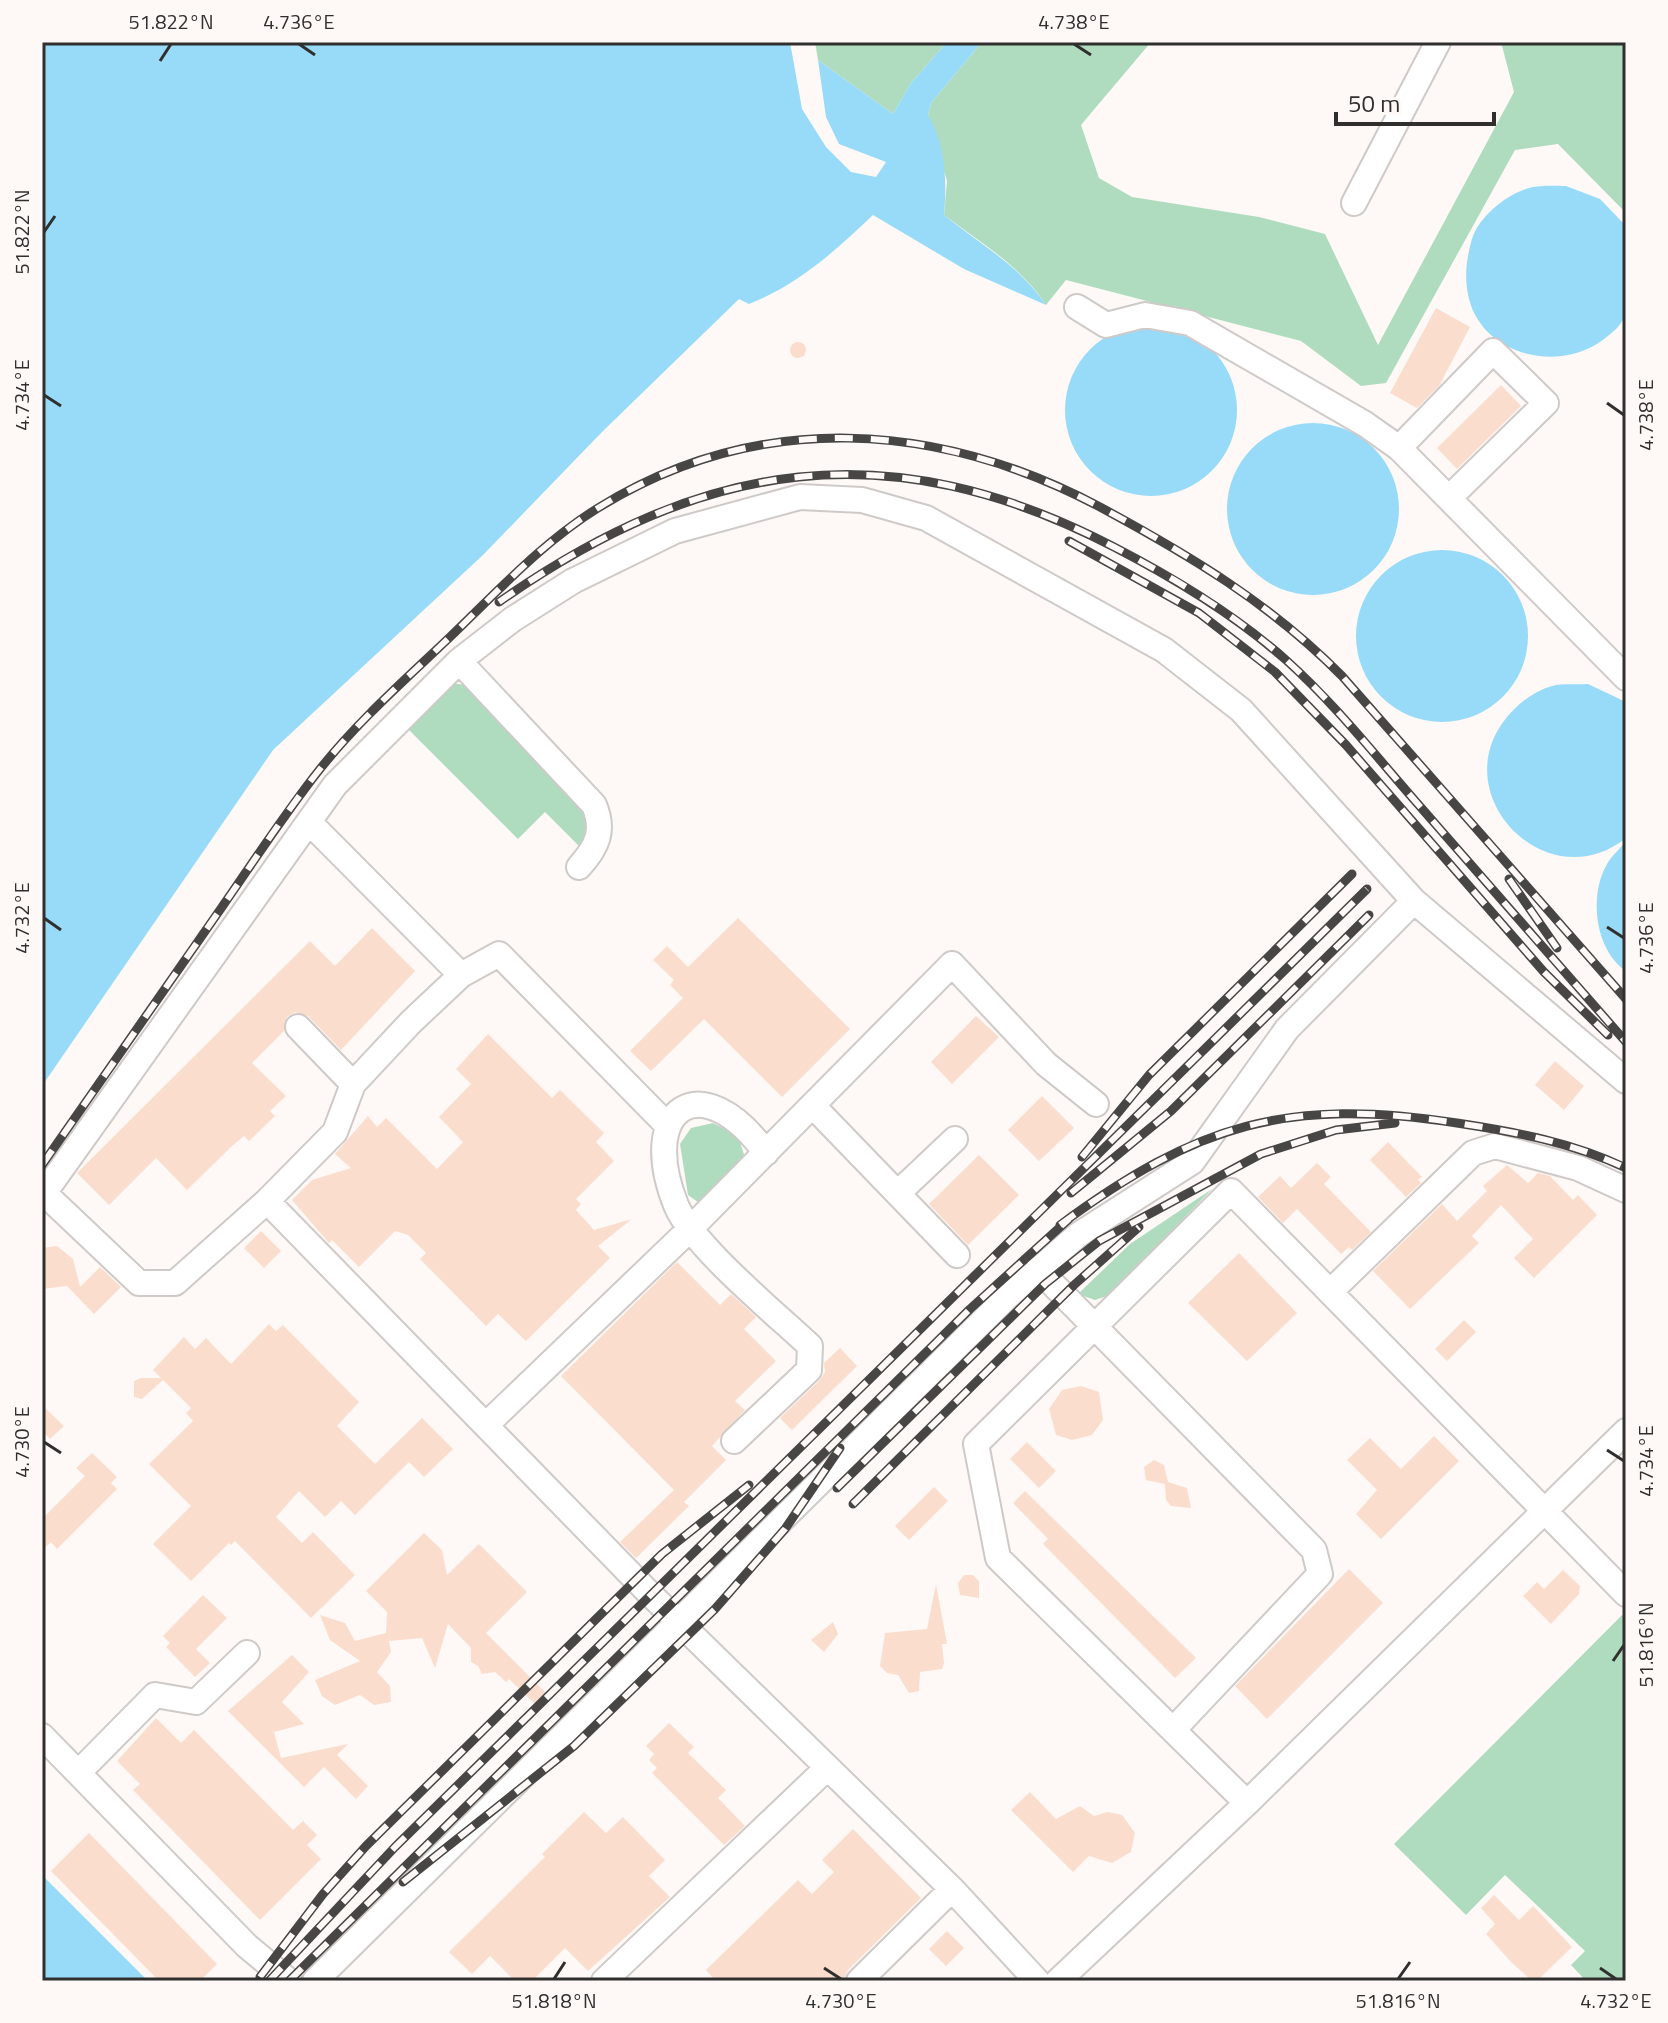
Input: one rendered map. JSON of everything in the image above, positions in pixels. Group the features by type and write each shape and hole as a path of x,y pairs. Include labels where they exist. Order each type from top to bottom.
{"lane":[{"path":"1354,203 1438,42"},
{"path":"1077,307 1106,325 1145,315 1190,323 1365,424 1399,448 1626,678"},
{"path":"1399,448 1493,351 1546,403 1449,498"},
{"path":"667,1125 499,954 461,975 353,1084 335,1132 267,1201 175,1283 139,1283 43,1194 309,822 364,752 459,661 513,619 573,581 675,531 800,497 862,500 926,518 1164,650 1241,710 1414,901 1626,1081"},
{"path":"459,661 594,805 599,835 592,853 579,867"},
{"path":"309,822 461,975"},
{"path":"315,1981 1038,1269 1078,1235 1192,1162 1287,1029 1414,901"},
{"path":"486,1425 689,1230 952,964 1046,1064 1096,1104"},
{"path":"298,1027 353,1084"},
{"path":"734,1441 809,1370 810,1346 689,1230 666,1174 663,1155 667,1125 677,1113 693,1106 710,1105 745,1125 766,1153"},
{"path":"813,1106 957,1255"},
{"path":"899,1192 955,1139"},
{"path":"1331,1291 1473,1153 1495,1146 1578,1168 1626,1190"},
{"path":"1247,1803 998,1558 976,1444 1231,1191 1626,1594"},
{"path":"267,1201 679,1620 952,1889 1037,1981"},
{"path":"1038,1269 1314,1550 1320,1574 1173,1730"},
{"path":"1058,1981 1247,1803 1626,1431"},
{"path":"79,1772 155,1695 196,1702 247,1653"},
{"path":"42,1736 247,1946 289,1981"},
{"path":"604,1981 827,1768"},
{"path":"859,1981 952,1889"}],"green space":[{"path":"815,42 947,42 911,83 893,114 818,60"},
{"path":"982,42 1151,42 1081,125 1099,178 1132,197 1259,217 1325,234 1378,345 1514,92 1501,42 1626,42 1626,213 1558,144 1515,150 1386,383 1361,386 1301,341 1066,280 1046,305 1012,267 944,215 947,181 928,115 931,103"},
{"path":"452,683 465,685 575,794 590,818 583,850 545,812 518,839 406,727"},
{"path":"713,1123 738,1136 746,1161 702,1205 688,1195 680,1144 691,1128"},
{"path":"1212,1189 1110,1295 1095,1300 1078,1294 1130,1244"},
{"path":"1622,1615 1626,1619 1626,1981 1586,1981 1571,1965 1585,1951 1505,1875 1466,1915 1394,1844"}],"water":[{"path":"42,42 790,42 802,109 826,147 851,172 876,177 886,162 839,144 826,117 818,60 893,114 911,83 947,42 982,42 931,103 928,115 939,139 944,164 944,215 1012,267 1046,305 964,269 873,215 800,277 749,304 739,299 602,432 483,555 273,750 42,1086"},
{"path":"1566,186 1600,199 1625,225 1628,272 1626,309 1616,329 1586,349 1546,357 1526,354 1490,334 1477,319 1467,284 1470,247 1481,222 1503,201 1529,188"},
{"path":"1151,324 1184,331 1212,349 1230,377 1237,410 1230,443 1212,471 1184,489 1151,496 1118,489 1090,471 1072,443 1065,410 1072,377 1090,349 1118,331"},
{"path":"1313,423 1346,430 1374,448 1392,476 1399,509 1392,542 1374,570 1346,588 1313,595 1280,588 1252,570 1234,542 1227,509 1234,476 1252,448 1280,430"},
{"path":"1442,550 1475,557 1503,575 1521,603 1528,636 1521,669 1503,697 1475,715 1442,722 1409,715 1381,697 1363,669 1356,636 1363,603 1381,575 1409,557"},
{"path":"1588,684 1626,702 1626,838 1596,854 1565,856 1537,848 1513,830 1496,806 1487,777 1490,747 1507,717 1533,694 1556,685"},
{"path":"1626,841 1626,971 1607,950 1598,922 1597,907 1606,866"},
{"path":"42,1875 148,1981 42,1981"}],"building":[{"path":"1436,308 1470,327 1439,386 1417,408 1390,393"},
{"path":"795,342 801,342 806,350 804,356 795,358 790,353 790,347"},
{"path":"1501,385 1521,406 1457,469 1437,448"},
{"path":"738,918 850,1029 782,1097 704,1019 651,1071 630,1051 683,998 670,985 674,980 653,960 667,946 688,967"},
{"path":"372,928 415,971 341,1050 308,1016 295,1012 287,1017 284,1031 252,1063 286,1096 270,1111 275,1116 249,1141 244,1136 187,1190 156,1158 109,1205 77,1173 310,941 335,966"},
{"path":"976,1016 999,1037 952,1084 931,1062"},
{"path":"488,1034 552,1098 560,1090 604,1133 596,1142 614,1161 576,1199 581,1204 576,1210 594,1230 632,1219 598,1246 610,1258 526,1341 498,1314 486,1326 420,1259 426,1253 408,1235 395,1231 359,1267 332,1240 329,1243 292,1200 312,1180 351,1168 335,1154 368,1116 377,1127 386,1118 437,1169 463,1142 439,1117 471,1084 456,1069"},
{"path":"1555,1061 1584,1086 1564,1110 1535,1085"},
{"path":"1042,1096 1074,1128 1039,1161 1008,1130"},
{"path":"1388,1142 1422,1177 1418,1180 1421,1183 1406,1197 1370,1160"},
{"path":"979,1155 1019,1195 968,1245 929,1204"},
{"path":"1317,1163 1331,1177 1324,1184 1371,1232 1352,1250 1349,1247 1341,1254 1297,1209 1283,1223 1258,1197 1280,1176 1291,1188"},
{"path":"1507,1165 1528,1183 1538,1173 1550,1176 1573,1200 1578,1195 1597,1215 1534,1278 1514,1258 1533,1239 1501,1205 1472,1236 1479,1243 1410,1309 1373,1271 1442,1204 1457,1221 1487,1191 1483,1186"},
{"path":"261,1231 281,1251 264,1268 244,1248"},
{"path":"57,1246 73,1259 80,1287 100,1267 121,1287 94,1314 67,1286 42,1289 42,1248"},
{"path":"1239,1253 1297,1313 1247,1361 1188,1303"},
{"path":"677,1262 720,1305 731,1294 756,1317 744,1329 776,1361 735,1401 745,1410 712,1446 726,1460 684,1502 689,1506 636,1558 620,1542 674,1490 561,1376"},
{"path":"1464,1320 1476,1332 1447,1361 1435,1349"},
{"path":"269,1324 276,1331 283,1325 359,1402 337,1426 375,1464 422,1418 453,1449 424,1477 409,1462 355,1515 341,1501 325,1517 299,1491 276,1517 302,1543 313,1532 355,1575 311,1618 235,1541 231,1545 229,1543 191,1581 153,1544 191,1506 149,1464 193,1421 186,1413 191,1408 163,1380 142,1399 134,1397 134,1381 161,1378 153,1370 184,1337 195,1349 206,1338 231,1364"},
{"path":"840,1348 857,1366 792,1430 780,1418 819,1381 825,1372 824,1363"},
{"path":"1081,1386 1099,1392 1103,1420 1092,1435 1072,1440 1056,1435 1049,1409 1062,1390"},
{"path":"42,1405 64,1426 50,1439 42,1430"},
{"path":"1434,1436 1459,1461 1381,1539 1356,1514 1377,1490 1347,1460 1370,1438 1401,1469"},
{"path":"1027,1442 1056,1471 1039,1488 1010,1459"},
{"path":"92,1453 117,1477 111,1483 117,1489 57,1549 51,1542 42,1550 42,1519 85,1476 76,1468"},
{"path":"1154,1460 1164,1465 1168,1482 1187,1488 1191,1508 1171,1506 1166,1500 1165,1484 1146,1480 1144,1467"},
{"path":"934,1487 948,1501 909,1540 895,1526"},
{"path":"1025,1491 1196,1658 1175,1678 1043,1544 1048,1539 1013,1503"},
{"path":"424,1533 442,1550 447,1575 479,1544 527,1592 486,1633 546,1693 535,1704 509,1679 506,1682 495,1672 482,1674 478,1666 471,1662 471,1648 448,1624 435,1668 422,1638 389,1641 391,1652 377,1672 390,1686 391,1702 374,1705 360,1695 335,1705 322,1696 315,1680 360,1661 330,1640 320,1615 345,1623 355,1641 386,1633 387,1612 366,1591"},
{"path":"1349,1569 1383,1603 1267,1719 1235,1686"},
{"path":"1563,1570 1580,1586 1579,1594 1551,1624 1523,1596 1537,1582 1544,1589"},
{"path":"964,1575 973,1575 979,1581 979,1598 960,1595 958,1583"},
{"path":"936,1584 947,1644 942,1644 944,1663 942,1669 920,1672 919,1691 909,1693 898,1675 887,1673 880,1666 885,1633 927,1629"},
{"path":"203,1595 227,1618 196,1649 210,1663 195,1677 166,1647 170,1643 163,1636"},
{"path":"833,1622 838,1634 824,1652 811,1640"},
{"path":"292,1655 309,1672 282,1702 304,1724 274,1732 281,1758 348,1744 337,1755 368,1786 356,1799 324,1767 304,1787 228,1711"},
{"path":"156,1718 181,1743 194,1730 293,1830 303,1821 317,1835 307,1845 321,1859 260,1920 133,1790 140,1784 117,1761"},
{"path":"669,1723 694,1747 688,1753 726,1790 718,1798 745,1826 724,1845 652,1773 657,1768 649,1760 654,1754 646,1746"},
{"path":"1030,1792 1056,1819 1080,1806 1094,1816 1108,1812 1122,1815 1135,1833 1131,1852 1112,1863 1089,1856 1073,1872 1011,1810"},
{"path":"584,1812 606,1833 623,1817 665,1860 649,1876 670,1897 588,1971 565,1948 532,1981 515,1981 490,1956 472,1974 449,1952 545,1857 542,1854"},
{"path":"853,1829 921,1898 848,1970 843,1981 716,1981 706,1970 798,1880 812,1894 834,1872 822,1860"},
{"path":"89,1833 217,1964 200,1981 159,1981 51,1871"},
{"path":"1494,1895 1519,1920 1533,1906 1572,1947 1537,1981 1532,1981 1512,1963 1486,1934 1495,1924 1481,1908"},
{"path":"947,1931 964,1948 946,1966 929,1949"}],"railway":[{"path":"42,1165 294,803 335,751 383,700 522,568 558,536 598,508 659,476 721,454 784,442 848,438 912,443 976,457 1038,478 1100,507 1227,582 1286,626 1342,676 1626,999"},
{"path":"499,602 575,554 650,517 724,491 799,477 874,475 952,486 1031,510 1114,547 1182,585 1246,627 1286,660 1354,730 1626,1042"},
{"path":"1069,541 1199,613 1275,672 1346,745 1544,972 1608,1035"},
{"path":"1082,1157 1149,1075 1352,874"},
{"path":"1509,879 1557,948"},
{"path":"269,1981 395,1847 1367,889"},
{"path":"1071,1193 1171,1111 1369,915"},
{"path":"1060,1225 1109,1191 1201,1141 1246,1126 1293,1117 1343,1114 1457,1123 1543,1139 1585,1151 1626,1168"},
{"path":"837,1488 1045,1284 1099,1241 1261,1154 1336,1130 1395,1123"},
{"path":"289,1981 970,1309 1069,1219"},
{"path":"853,1504 1074,1285 1139,1227"},
{"path":"403,1882 574,1746 715,1609 785,1529 840,1448"},
{"path":"260,1977 323,1894 366,1846 662,1554 749,1485"}]}
